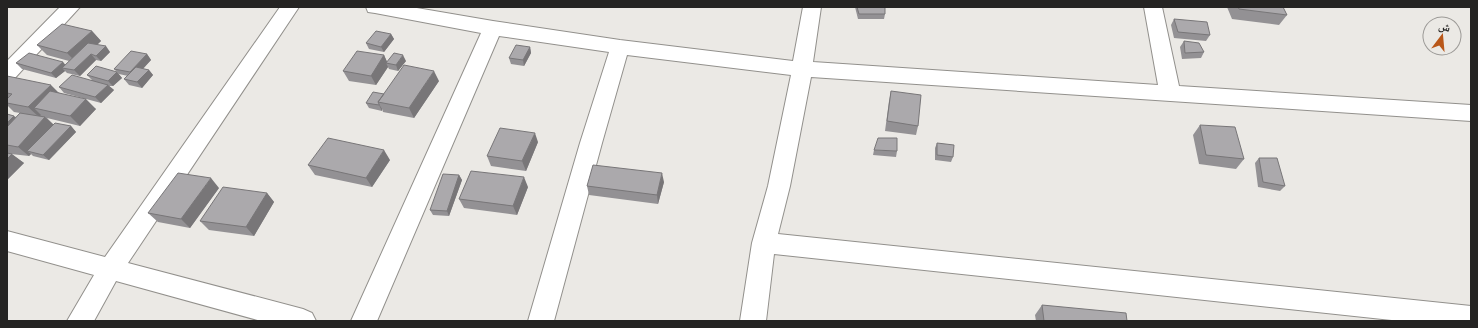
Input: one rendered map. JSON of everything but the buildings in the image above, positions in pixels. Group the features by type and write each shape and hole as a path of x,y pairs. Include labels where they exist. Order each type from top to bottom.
{"street":[{"path":"7,74 70,7"},
{"path":"80,321 111,268 290,7"},
{"path":"375,7 494,28 620,47 802,69 1170,92 1471,113"},
{"path":"753,321 764,243 779,186 802,69 812,7"},
{"path":"1153,7 1170,92"},
{"path":"364,321 494,28"},
{"path":"541,321 591,143 620,47"},
{"path":"7,241 303,321"},
{"path":"764,243 1471,317"}]}
